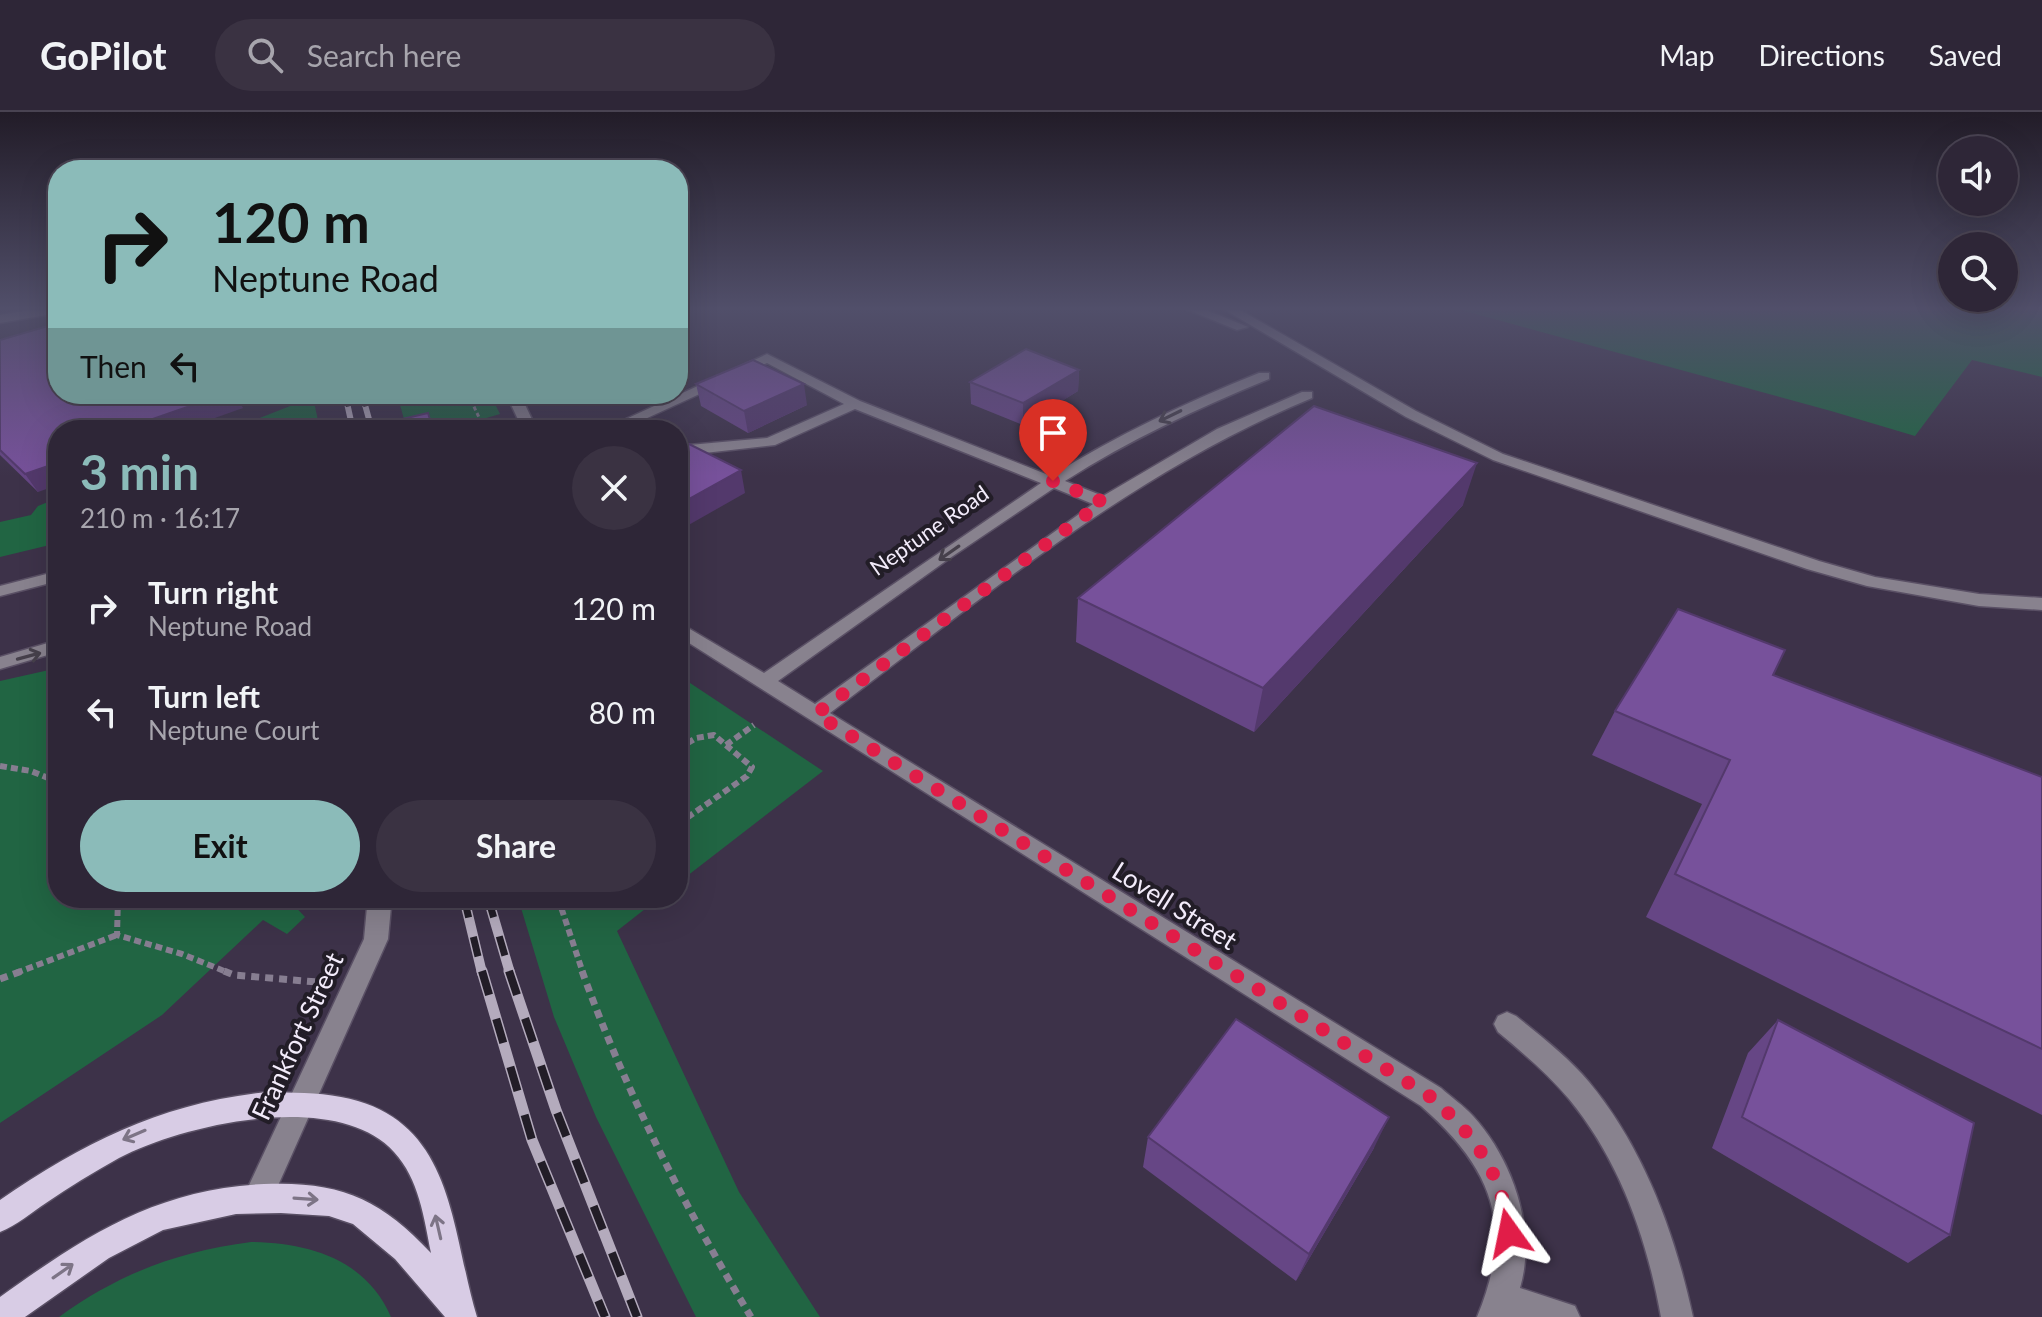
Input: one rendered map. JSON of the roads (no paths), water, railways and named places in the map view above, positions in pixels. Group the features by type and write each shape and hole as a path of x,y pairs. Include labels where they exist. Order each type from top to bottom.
{"main road":[{"path":"0,1217 82,1161 147,1129 176,1119 241,1106 299,1105 355,1112 380,1120 414,1154 427,1180 459,1310"},
{"path":"0,1316 106,1241 148,1219 210,1201 258,1198 322,1200 350,1207 375,1221 459,1310"}],"street":[{"path":"688,394 756,363"},
{"path":"777,363 855,404 1103,502"},
{"path":"1323,363 1411,414 1498,457 1633,505 1873,582 1979,600 2042,604"},
{"name":"Neptune Road","path":"816,714 1103,502 1168,460 1227,429 1262,394 1264,376"},
{"name":"Neptune Road","path":"764,682 1053,481 1117,443 1262,394 1307,395"},
{"path":"631,420 666,404"},
{"path":"688,450 770,442 855,404"},
{"path":"0,591 48,579"},
{"name":"Lovell Street","path":"688,634 1431,1097 1464,1126 1490,1165 1506,1209 1511,1257 1497,1307"},
{"path":"0,663 48,649"},
{"name":"Frankfort Street","path":"258,1198 376,939 379,908"},
{"path":"1507,1024 1552,1061 1587,1101 1621,1155 1650,1218 1669,1272 1677,1317"},
{"path":"1497,1307 1564,1317"}],"railway":[{"path":"347,404 351,420"},
{"path":"365,404 369,420"},
{"path":"466,908 482,973"},
{"path":"491,908 510,973"},
{"path":"482,971 532,1140 605,1317"},
{"path":"509,971 556,1110 637,1317"}]}
